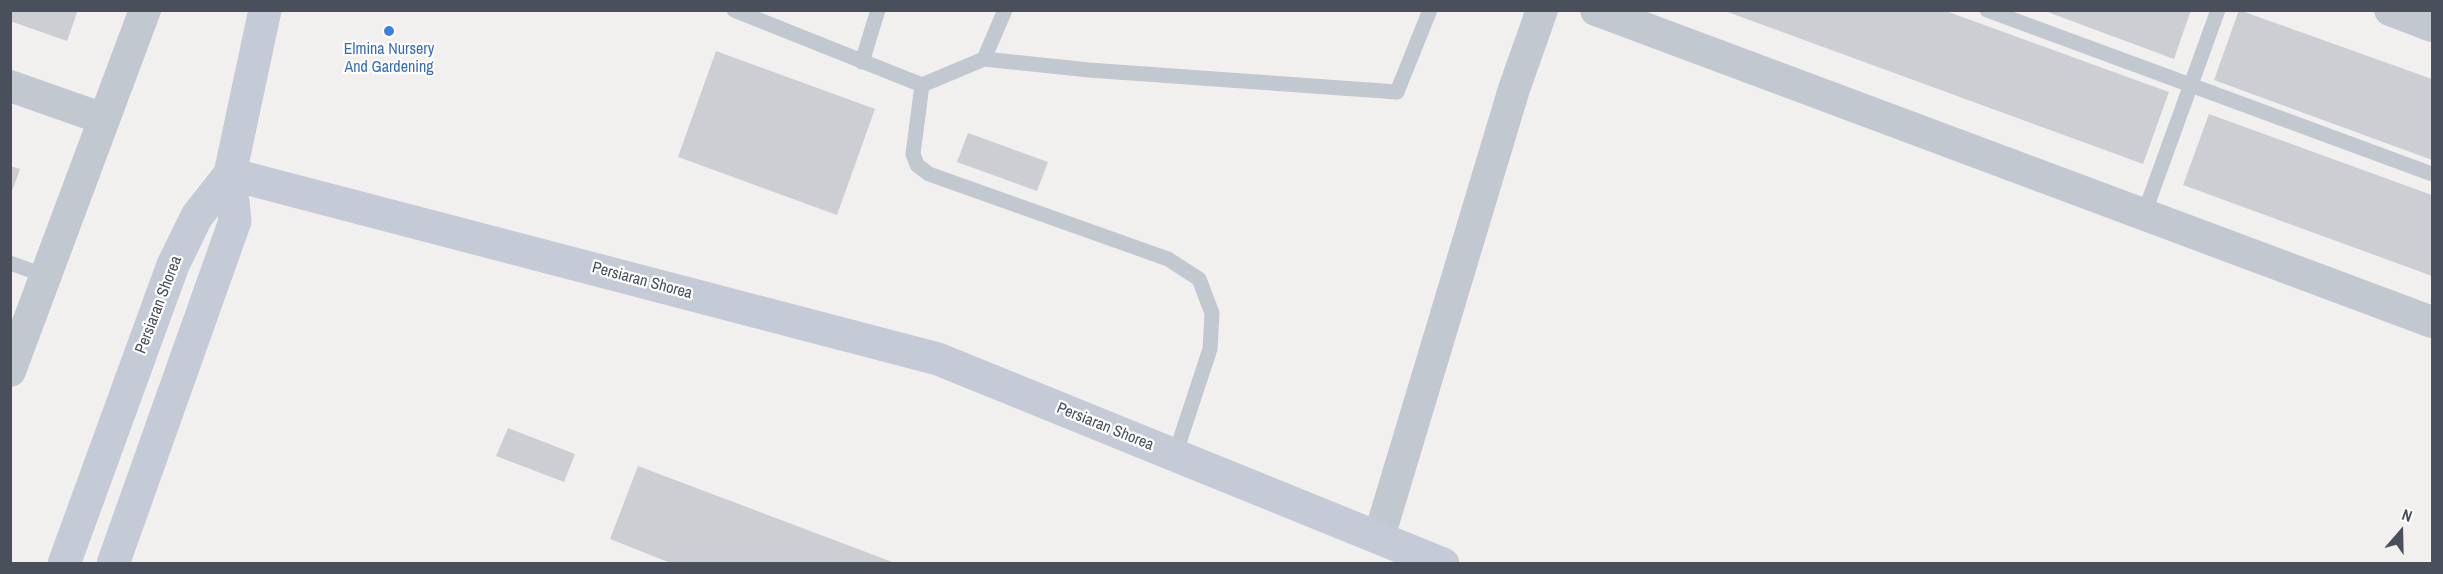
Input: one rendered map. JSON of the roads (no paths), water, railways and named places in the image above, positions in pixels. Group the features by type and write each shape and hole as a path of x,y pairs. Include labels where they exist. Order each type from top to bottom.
{"main road":[{"path":"113,564 235,221 230,174 265,10"},
{"name":"Persiaran Shorea","path":"64,564 173,265 197,216 230,174 938,359 1443,564"}],"street":[{"path":"10,371 145,10"},
{"path":"1378,537 1514,89 1542,10"},
{"path":"1596,10 1646,20 2144,214 2433,322"},
{"path":"2390,10 2433,26"},
{"path":"10,86 104,118"}],"lane":[{"path":"734,10 921,85 984,59 1089,70 1397,92 1430,10"},
{"path":"862,62 878,10"},
{"path":"984,59 1005,10"},
{"path":"1988,10 2192,83 2433,174"},
{"path":"2144,214 2218,10"},
{"path":"921,85 913,154 917,165 929,174 1168,259 1199,279 1212,313 1209,349 1174,455"},
{"path":"10,263 46,276"}],"place":[{"name":"Elmina Nursery And Gardening","path":"389,31"}]}
